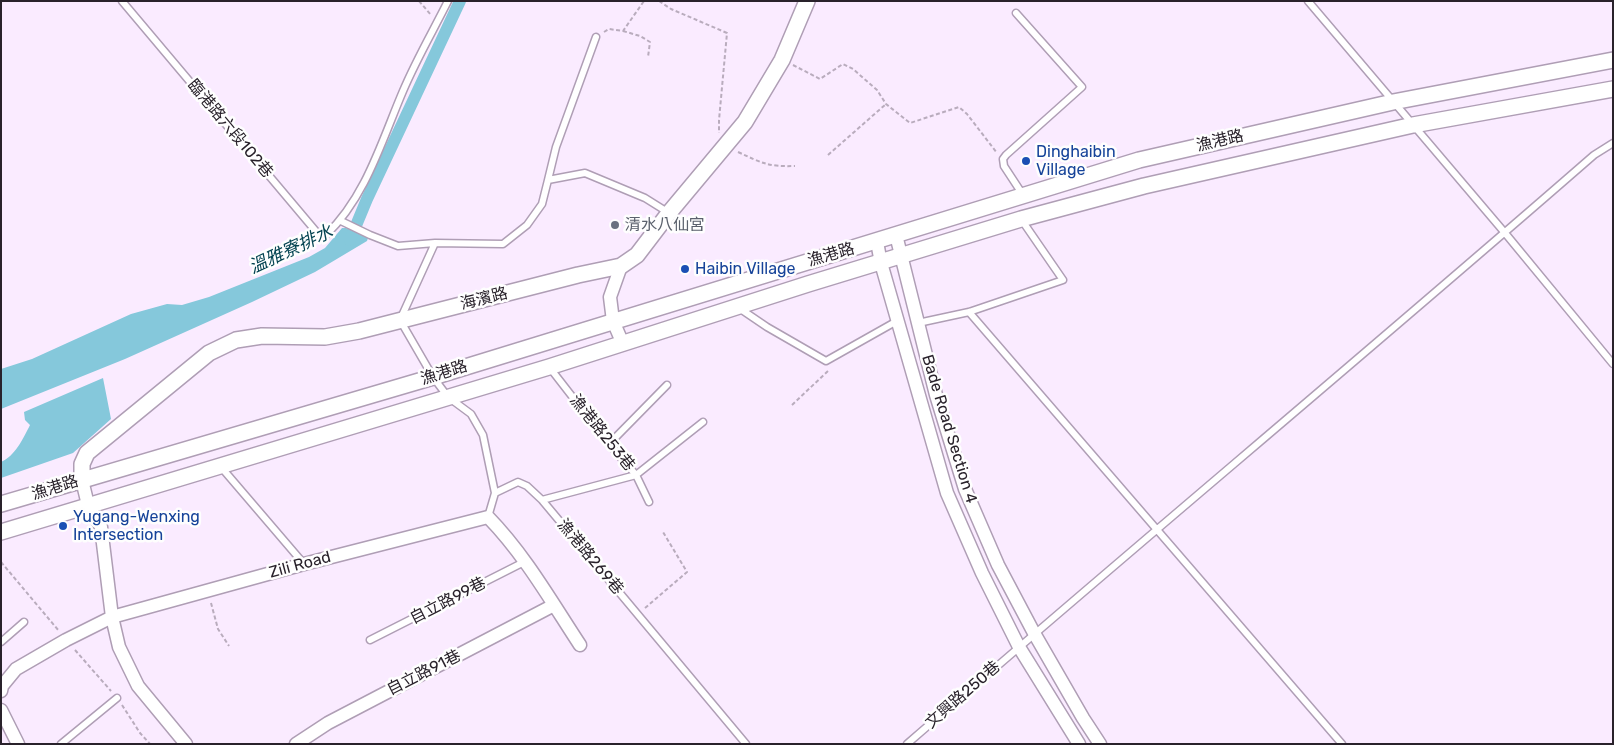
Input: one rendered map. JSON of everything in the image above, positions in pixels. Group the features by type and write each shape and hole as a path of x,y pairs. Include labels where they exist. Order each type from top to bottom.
{"street":[{"name":"海濱路","path":"82,480 82,464 87,453 209,353 236,340 262,336 325,337 621,266 637,255 669,213 745,122 782,60 807,1"},
{"name":"漁港路","path":"1,504 877,242 1139,160 1393,102 1613,60"},
{"name":"漁港路","path":"1,532 549,367 1021,219 1144,186 1413,125 1613,89"},
{"name":"Bade Road Section 4","path":"896,235 936,395 965,489 998,565 1012,592 1083,718 1100,744"},
{"name":"Bade Road Section 4","path":"877,242 897,321 947,493 1019,647 1079,744"},
{"path":"621,266 610,298 613,321 623,344"},
{"path":"82,480 88,505 101,528 112,617 119,647 138,686 186,744"},
{"path":"488,516 506,535 526,562 580,645"},
{"name":"Zili Road","path":"1,691 2,686 16,669 66,640 112,617 488,516"},
{"path":"997,602 1012,592"},
{"name":"自立路91巷","path":"296,744 328,722 554,606"},
{"path":"1,710 18,744"}],"lane":[{"name":"臨港路六段102巷","path":"122,1 319,235 326,235 342,221"},
{"path":"448,1 404,88 379,151 342,221 398,246 435,243 503,244 527,224 542,204 556,147 596,37"},
{"path":"1308,1 1505,233 1613,364"},
{"path":"1016,13 1082,87 1003,159 1004,166 1023,196"},
{"name":"文興路250巷","path":"907,744 1034,633 1158,530 1505,233 1594,154 1613,143"},
{"path":"548,180 585,174 645,198 669,213"},
{"path":"918,323 969,312 1063,280 1021,219"},
{"path":"435,243 400,320 433,376 448,397 471,414 483,435 495,493 488,516"},
{"path":"738,307 767,327 826,361 897,321"},
{"path":"969,312 1342,744"},
{"name":"漁港路253巷","path":"549,367 609,444 636,475 649,502"},
{"path":"609,444 667,385"},
{"path":"636,475 703,422"},
{"path":"220,466 304,564"},
{"name":"漁港路269巷","path":"542,500 636,475"},
{"name":"漁港路269巷","path":"495,493 518,482 527,486 542,500 746,744"},
{"name":"自立路99巷","path":"370,640 526,562"},
{"path":"1,642 24,622"},
{"path":"61,744 117,698"}],"path":[{"path":"420,1 438,22"},
{"path":"623,31 644,1"},
{"path":"659,1 671,10 727,34 719,120 723,149 774,167 795,166"},
{"path":"596,37 609,29 640,36 650,42 648,57"},
{"path":"782,60 820,79 843,64 853,69 877,90 886,104 910,123 960,107 1003,159"},
{"path":"828,155 886,104"},
{"path":"792,405 833,366 829,359"},
{"path":"637,615 687,572 663,532"},
{"path":"1,562 117,698 140,733 150,744"},
{"path":"208,591 218,629 230,646"}],"water":[{"path":"342,228 368,238 367,241 315,272 252,302 125,359 1,409 1,369 32,359 131,314 167,304 182,305 209,297 309,257 325,248"},
{"path":"103,378 111,419 73,453 1,478 1,462 14,451 30,425 25,420 24,412"}],"waterway":[{"name":"溫雅寮排水","path":"350,240 367,199 460,1"}],"place":[{"name":"Dinghaibin Village","path":"1026,161"},
{"name":"清水八仙宮","path":"615,225"},
{"name":"Haibin Village","path":"685,269"},
{"name":"Yugang-Wenxing Intersection","path":"63,526"}]}
